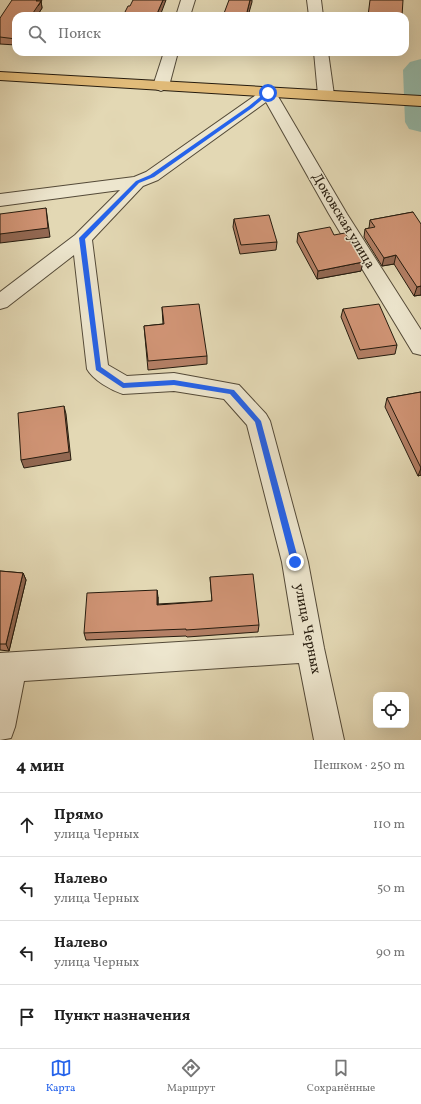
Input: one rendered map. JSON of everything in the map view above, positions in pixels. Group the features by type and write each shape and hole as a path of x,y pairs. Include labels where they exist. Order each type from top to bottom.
{"main road":[{"path":"0,76 421,101"}],"street":[{"path":"184,12 188,0"},
{"path":"314,0 316,12"},
{"path":"161,86 171,56"},
{"path":"321,56 326,95"},
{"path":"0,200 137,182 152,176 268,93"},
{"name":"Доковская улица","path":"268,93 338,214 421,347"},
{"path":"0,302 82,238 137,182"},
{"name":"улица Черных","path":"82,238 98,369 123,385 174,382 232,392 258,421 295,562 310,648 329,740"},
{"path":"0,726 6,668 310,648"}],"building":[{"path":"12,0 41,1 34,12 12,12 12,38 0,37 0,18"},
{"path":"133,0 163,0 158,12 125,12 128,6 130,6"},
{"path":"229,0 250,0 247,12 224,12"},
{"path":"370,0 403,0 402,12 368,12"},
{"path":"46,208 48,228 0,234 0,214"},
{"path":"413,212 421,224 421,286 417,287 396,255 384,258 365,229 375,227 370,220"},
{"path":"269,215 277,242 241,245 234,219"},
{"path":"330,227 334,235 345,233 363,262 318,271 298,233"},
{"path":"199,304 207,356 148,361 144,326 164,324 162,307"},
{"path":"379,304 397,345 360,350 343,309"},
{"path":"421,392 421,468 387,398"},
{"path":"64,406 69,452 21,460 18,413"},
{"path":"0,571 23,573 6,644 0,644"},
{"path":"253,574 259,625 186,630 84,633 87,593 157,590 157,605 212,601 210,577"}],"waterway":[{"path":"421,68 418,70 421,122"}],"route":[{"path":"268,93 152,176 137,182 82,238 98,369 123,385 174,382 232,392 258,421 295,562"}]}
